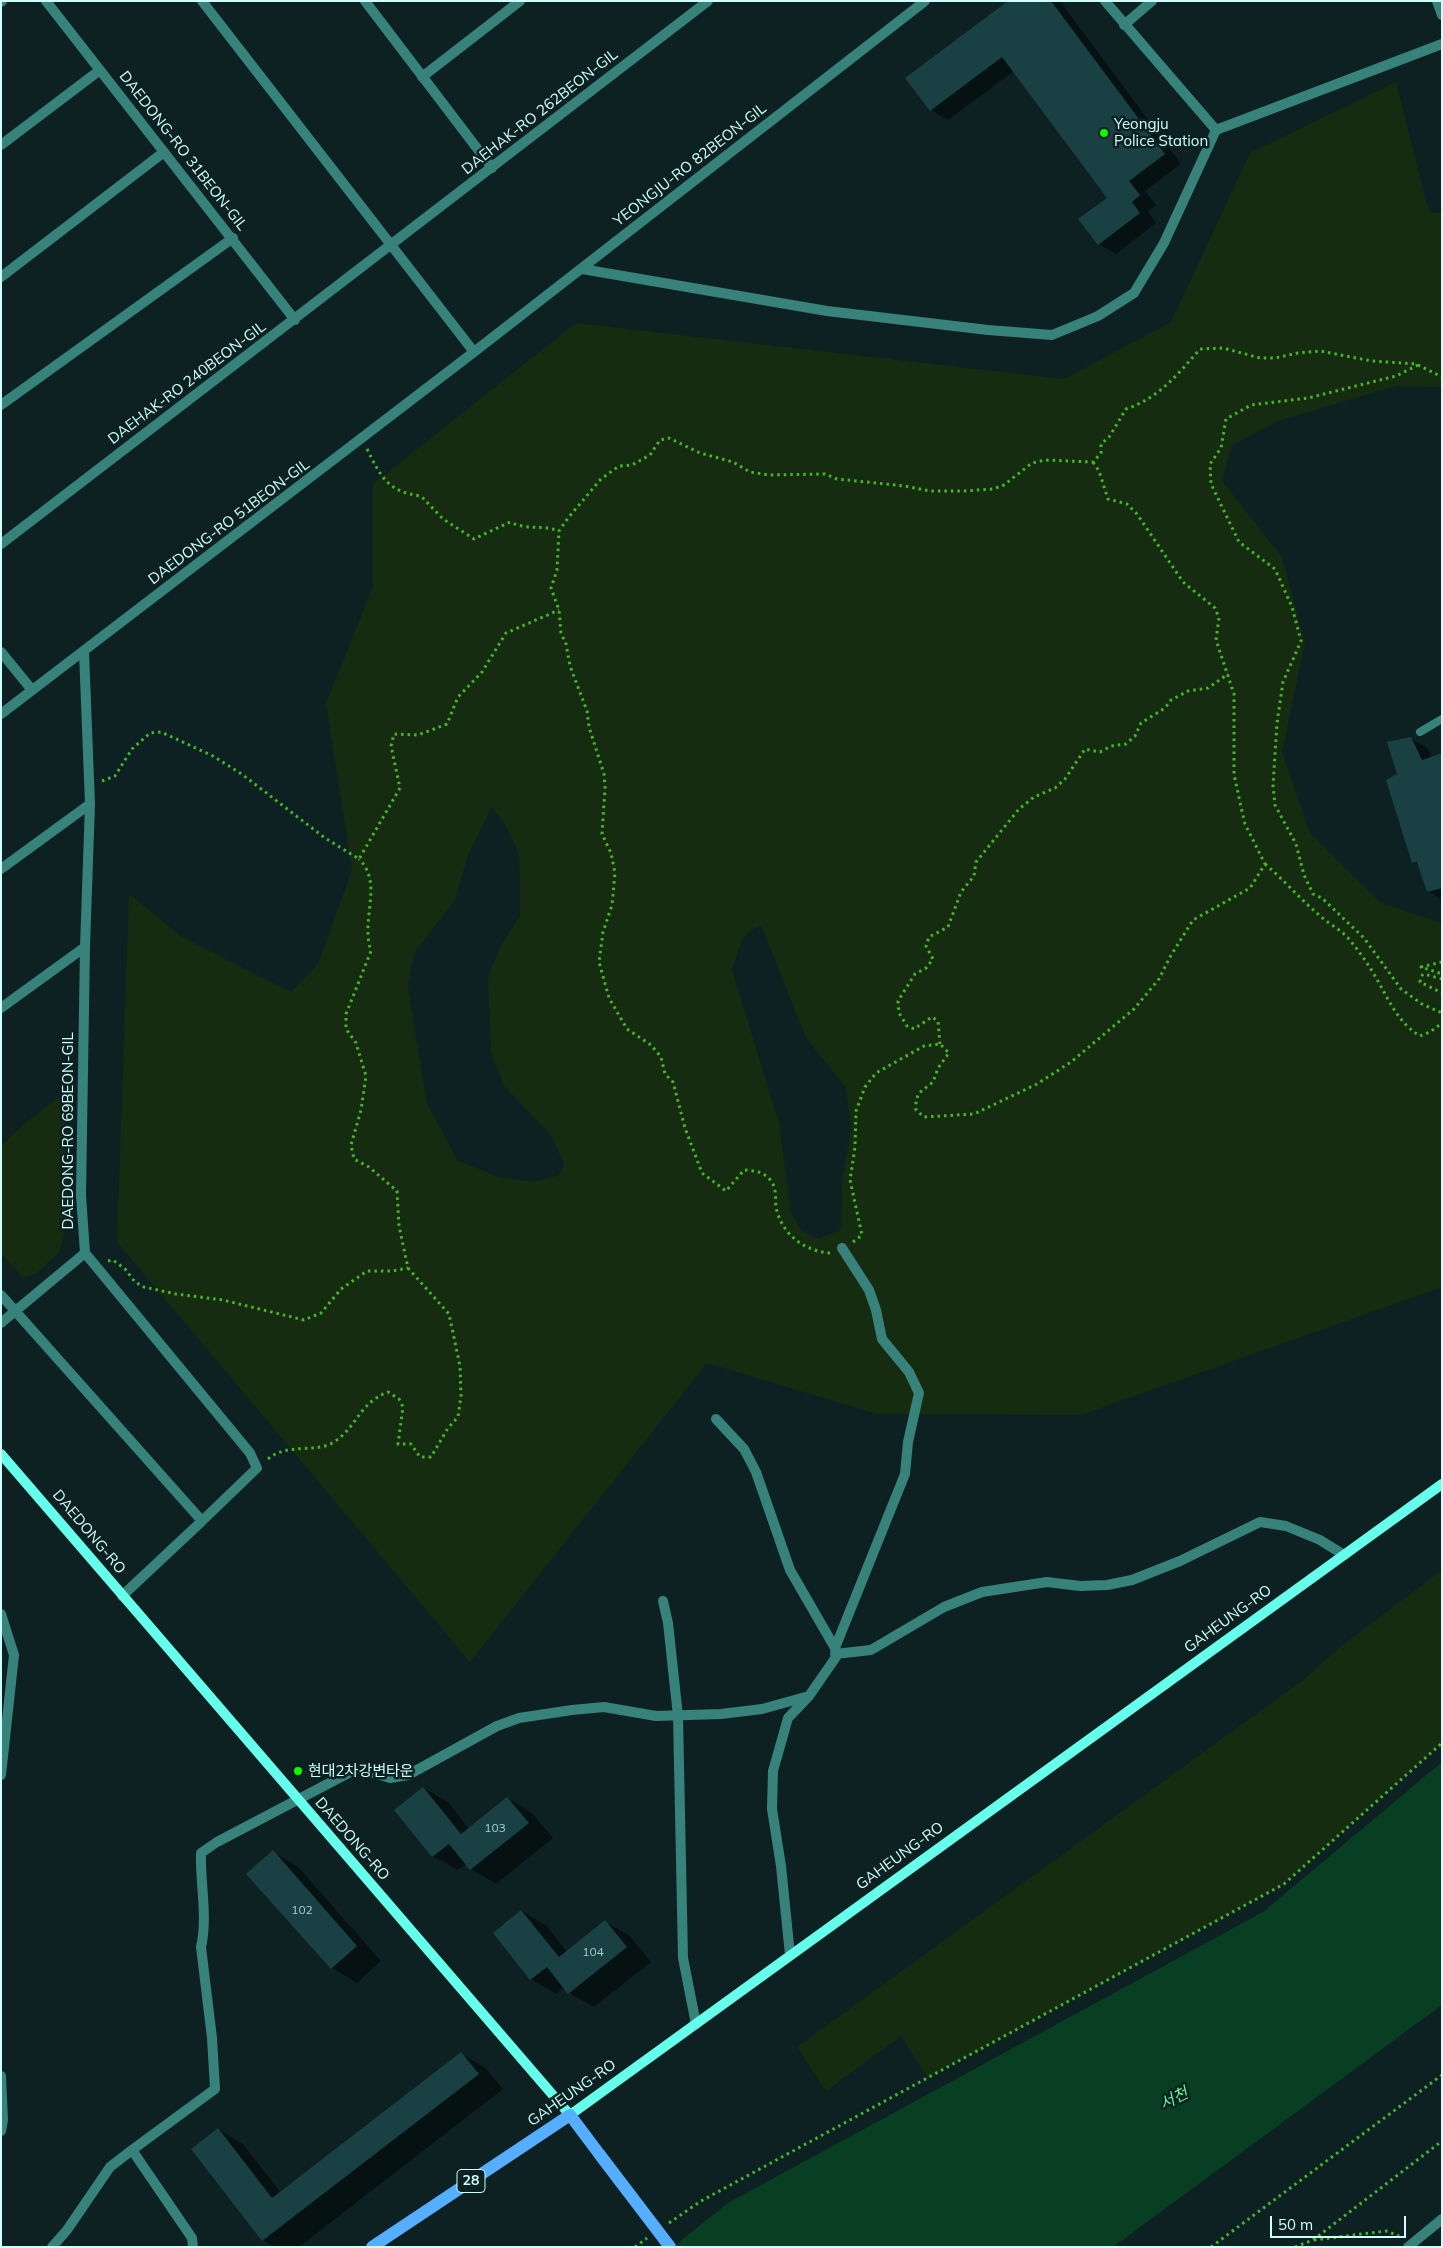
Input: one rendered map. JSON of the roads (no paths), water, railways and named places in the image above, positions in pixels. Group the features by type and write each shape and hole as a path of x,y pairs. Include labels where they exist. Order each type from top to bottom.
{"main road":[{"name":"DAEDONG-RO","path":"1,1454 570,2115 670,2247"},
{"name":"GAHEUNG-RO","path":"372,2247 570,2115 1442,1484"}],"street":[{"name":"DAEDONG-RO 31BEON-GIL","path":"46,1 233,238 295,320"},
{"path":"202,1 474,352"},
{"path":"365,1 492,168"},
{"path":"422,77 520,1"},
{"name":"DAEHAK-RO 262BEON-GIL","path":"391,246 708,1"},
{"name":"YEONGJU-RO 82BEON-GIL","path":"474,352 925,1"},
{"path":"1105,1 1216,130"},
{"path":"1124,25 1152,1"},
{"path":"1437,1 1442,15"},
{"path":"582,268 826,311 988,330 1052,334 1098,316 1134,293 1164,243 1216,130 1442,44"},
{"path":"1,145 100,70"},
{"path":"1,277 164,152"},
{"path":"1,405 233,238"},
{"name":"DAEHAK-RO 240BEON-GIL","path":"1,544 391,246"},
{"name":"DAEDONG-RO 51BEON-GIL","path":"1,714 474,352"},
{"path":"1,652 32,690"},
{"name":"DAEDONG-RO 69BEON-GIL","path":"84,652 90,804 85,947 81,1196 85,1253"},
{"path":"1,869 90,804"},
{"path":"1,1008 85,947"},
{"path":"835,1651 905,1474 908,1442 919,1393 909,1372 882,1338 876,1310 869,1290 842,1248"},
{"path":"1,1323 14,1310 85,1253 250,1453 257,1468 122,1596"},
{"path":"1,1295 202,1521"},
{"path":"716,1419 744,1449 752,1464 790,1570 835,1651 836,1657 809,1696 788,1718 773,1771 772,1810 781,1866 790,1955"},
{"path":"835,1651 870,1650 944,1607 982,1592 1047,1582 1080,1586 1107,1585 1132,1580 1180,1560 1260,1522 1286,1526 1320,1540 1344,1555"},
{"path":"663,1601 668,1622 678,1716 683,1958 696,2024"},
{"path":"1,1614 14,1655 1,1775"},
{"path":"52,2247 68,2230 110,2167 215,2089 212,2038 201,1947 204,1934 200,1878 201,1853 217,1842 358,1768 390,1778 408,1775 497,1726 520,1718 604,1708 656,1716 678,1716 762,1709 809,1696"},
{"path":"1,2076 3,2120 1,2131"},
{"path":"132,2150 192,2238 193,2247"},
{"path":"1411,2244 1442,2219"}],"lane":[{"path":"1420,732 1442,719"}],"water":[{"name":"서천","path":"1442,1762 1442,2005 1113,2247 673,2247 728,2203 1263,1912"}],"place":[{"name":"Yeongju Police Station","path":"1104,133"},
{"name":"현대2차강변타운","path":"298,1771"}]}
